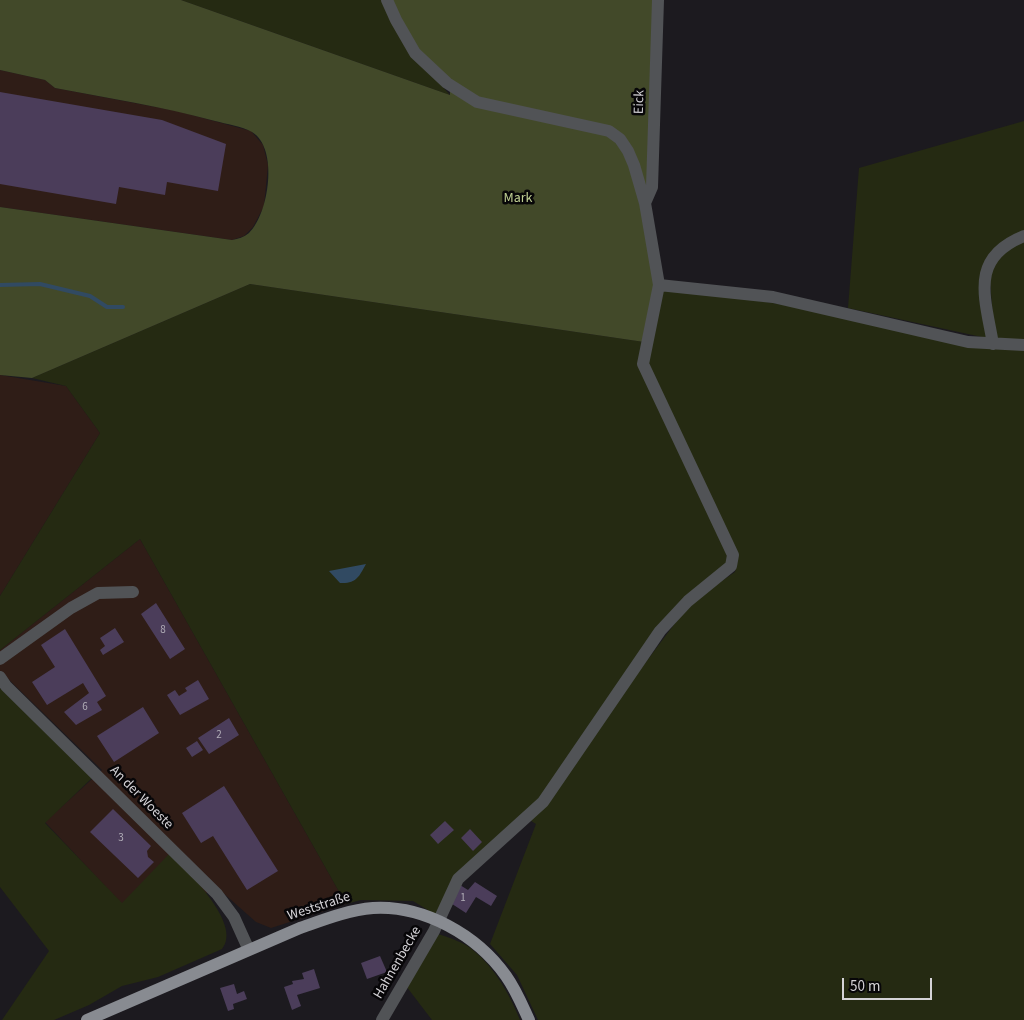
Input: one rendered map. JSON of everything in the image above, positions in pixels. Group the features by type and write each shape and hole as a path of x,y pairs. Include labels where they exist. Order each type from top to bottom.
{"main road":[{"name":"Weststraße","path":"87,1020 248,948 330,917 374,908 414,912 437,920 464,934 493,959 507,977 529,1020"}],"street":[{"path":"387,0 415,53 447,83 477,102 609,131 620,139 628,151 645,203 659,285 773,297 968,342 1024,345"},
{"name":"Eick","path":"645,203 652,187 658,0"},
{"path":"993,344 983,286 986,269 999,250 1024,236"},
{"name":"Hahnenbecke","path":"382,1020 458,879 544,802 660,631 688,601 731,566 733,561 733,555 643,364 659,285"},
{"path":"0,660 71,608 98,593 133,592"},
{"name":"An der Woeste","path":"0,677 13,693 217,894 234,917 248,948"}],"shaded area":[{"path":"0,70 45,80 55,88 177,111 251,131 263,145 268,165 264,206 253,227 244,236 232,240 0,207"},
{"path":"0,375 66,386 100,433 0,596"},
{"path":"140,539 346,904 271,928 256,922 221,891 122,904 45,822 102,770 0,671 0,650"}],"green space":[{"name":"Mark","path":"0,0 181,0 450,95 450,82 419,53 391,0 657,0 650,180 641,199 658,286 644,342 250,284 32,378 0,375 0,207 232,240 241,238 249,233 256,224 266,197 268,166 266,152 260,140 252,132 244,128 156,107 55,88 45,80 0,70"},
{"path":"181,0 384,0 413,54 450,95"},
{"path":"1024,121 1024,234 983,268 991,339 848,308 859,168"},
{"path":"1024,238 1024,341 995,340 989,270 1007,245"},
{"path":"250,284 644,342 640,364 731,559 686,598 540,799 456,878 436,915 413,901 361,900 346,904 140,539 0,650 0,596 100,433 66,386 32,378"},
{"path":"661,287 773,303 1024,350 1024,1020 538,1020 517,975 490,944 536,824 528,819 691,602 735,572 738,559 646,364"},
{"path":"0,688 92,778 45,823 122,903 170,853 199,884 219,912 225,926 226,938 222,949 158,977 122,986 89,1005 54,1020 2,1020 49,951 0,887"},
{"path":"438,934 466,945 489,965 512,1001 520,1020 432,1020 406,986"}],"water":[{"path":"366,564 356,579 345,583 340,583 329,571"}],"building":[{"path":"0,92 162,120 226,144 218,191 167,182 165,195 119,187 116,204 0,184"},
{"path":"156,603 185,649 170,659 141,614"},
{"path":"115,628 124,642 103,655 100,650 105,646 100,638"},
{"path":"65,629 106,696 97,702 102,710 76,725 64,712 89,693 83,683 47,705 32,682 55,667 41,645"},
{"path":"198,680 209,699 180,715 167,695 175,690 179,696 187,691 185,688"},
{"path":"143,707 159,733 114,762 97,736"},
{"path":"229,718 239,735 209,754 198,738"},
{"path":"197,741 203,750 192,757 186,748"},
{"path":"224,786 278,871 247,890 213,836 201,843 182,813"},
{"path":"113,809 151,846 147,851 148,857 154,862 138,878 90,832"},
{"path":"445,821 454,830 438,844 430,835"},
{"path":"470,829 482,842 473,851 461,838"},
{"path":"475,882 497,896 491,906 476,897 466,913 449,902 460,885 468,890"},
{"path":"380,956 387,972 367,979 361,963"},
{"path":"314,969 320,988 297,995 301,1006 292,1010 284,987 293,984 292,981 304,979 302,973"},
{"path":"234,984 237,994 244,991 247,999 233,1004 234,1009 228,1011 220,988"}],"waterway":[{"path":"0,285 40,284 90,296 107,307 123,307"}]}
